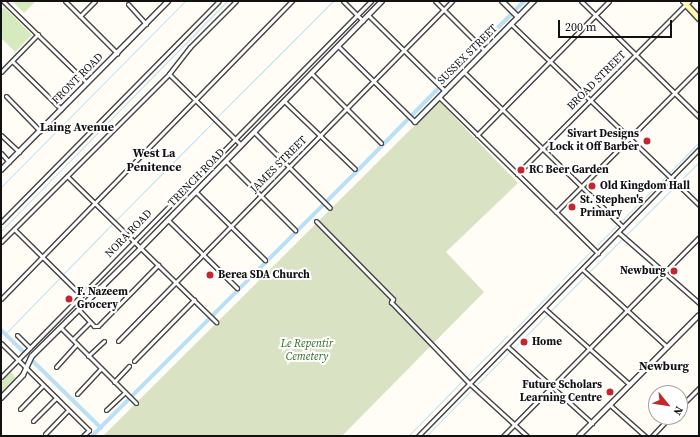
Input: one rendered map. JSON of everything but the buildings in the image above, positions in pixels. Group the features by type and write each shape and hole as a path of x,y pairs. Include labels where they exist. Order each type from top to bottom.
{"main road":[{"path":"686,2 699,18"}],"street":[{"path":"64,1 117,53"},
{"path":"80,16 95,1"},
{"name":"FRONT ROAD","path":"1,170 168,1"},
{"path":"1,222 219,1"},
{"path":"1,242 169,74 187,51 236,1"},
{"path":"1,299 292,1"},
{"path":"343,1 363,21"},
{"name":"NORA ROAD","path":"1,377 371,1"},
{"name":"TRENCH ROAD","path":"1,398 23,375 32,356 141,248 382,1"},
{"path":"435,1 484,50"},
{"name":"JAMES STREET","path":"118,341 452,1"},
{"path":"502,1 517,16"},
{"name":"SUSSEX STREET","path":"415,122 511,24 517,16 534,1"},
{"path":"581,1 699,117"},
{"path":"477,134 609,1"},
{"path":"1,7 4,2 87,83"},
{"name":"BROAD STREET","path":"517,174 636,55 686,2"},
{"path":"128,4 146,24"},
{"path":"368,15 445,91"},
{"path":"511,24 670,179 699,205"},
{"path":"1,72 38,34"},
{"path":"338,46 415,122"},
{"path":"12,61 61,109"},
{"path":"556,212 699,68"},
{"path":"464,72 623,227"},
{"path":"312,73 381,143"},
{"path":"169,74 241,145"},
{"path":"6,96 40,131"},
{"path":"439,97 598,253"},
{"path":"284,101 355,169"},
{"path":"254,132 330,208"},
{"path":"1,135 19,152"},
{"path":"418,436 471,385 699,149"},
{"path":"1,153 10,162"},
{"path":"226,161 295,230"},
{"path":"66,176 215,321"},
{"path":"196,192 265,260"},
{"path":"168,220 237,288"},
{"path":"316,221 393,299 391,302 471,385 527,436"},
{"path":"14,229 82,296"},
{"path":"618,232 699,303"},
{"path":"503,436 699,237"},
{"path":"79,310 95,327 99,325 158,265"},
{"path":"583,270 668,347"},
{"path":"134,361 194,300"},
{"path":"545,309 630,385"},
{"path":"580,436 699,315"},
{"path":"73,340 90,322"},
{"path":"61,328 136,403"},
{"path":"17,335 30,348"},
{"path":"88,356 104,341"},
{"path":"1,343 88,430 83,436"},
{"path":"56,367 77,344"},
{"path":"508,347 592,423"},
{"path":"114,382 129,366"},
{"path":"77,394 101,368"},
{"path":"20,409 44,385"},
{"path":"688,399 699,388"},
{"path":"106,410 125,392"},
{"path":"33,421 56,398"},
{"path":"610,405 645,436"},
{"path":"45,434 68,410"},
{"path":"652,436 662,425"}],"green space":[{"path":"12,1 36,1 24,13"},
{"path":"4,7 32,35 15,52 1,38 1,9"},
{"name":"Le Repentir Cemetery","path":"439,101 518,183 446,252 484,292 342,436 103,436"},
{"path":"11,372 17,380 1,396 1,382"}],"waterway":[{"path":"1,187 185,1"},
{"path":"1,231 227,1"},
{"path":"216,118 333,1"},
{"path":"92,436 361,167 524,1"},
{"path":"690,4 699,12"},
{"path":"436,91 439,94"},
{"path":"441,96 478,132"},
{"path":"115,221 214,121"},
{"path":"480,134 517,171"},
{"path":"669,173 699,142"},
{"path":"589,272 699,162"},
{"path":"520,174 595,248"},
{"path":"620,222 665,177"},
{"path":"5,334 113,223"},
{"path":"597,245 617,225"},
{"path":"563,279 592,250"},
{"path":"513,349 586,275"},
{"path":"513,331 559,284"},
{"path":"1,330 101,428"},
{"path":"466,377 508,335"},
{"path":"426,436 510,351"},
{"path":"408,436 462,381"}],"place":[{"name":"Sivart Designs Lock it Off Barber","path":"647,141"},
{"name":"RC Beer Garden","path":"521,170"},
{"name":"Old Kingdom Hall","path":"592,186"},
{"name":"St. Stephen's Primary","path":"572,207"},
{"name":"Newburg","path":"674,271"},
{"name":"Berea SDA Church","path":"210,275"},
{"name":"F. Nazeem Grocery","path":"69,299"},
{"name":"Home","path":"524,342"},
{"name":"Future Scholars Learning Centre","path":"610,392"}],"district":[{"name":"Laing Avenue","path":"77,128"},
{"name":"West La Penitence","path":"154,161"},
{"name":"Newburg","path":"664,367"}]}
